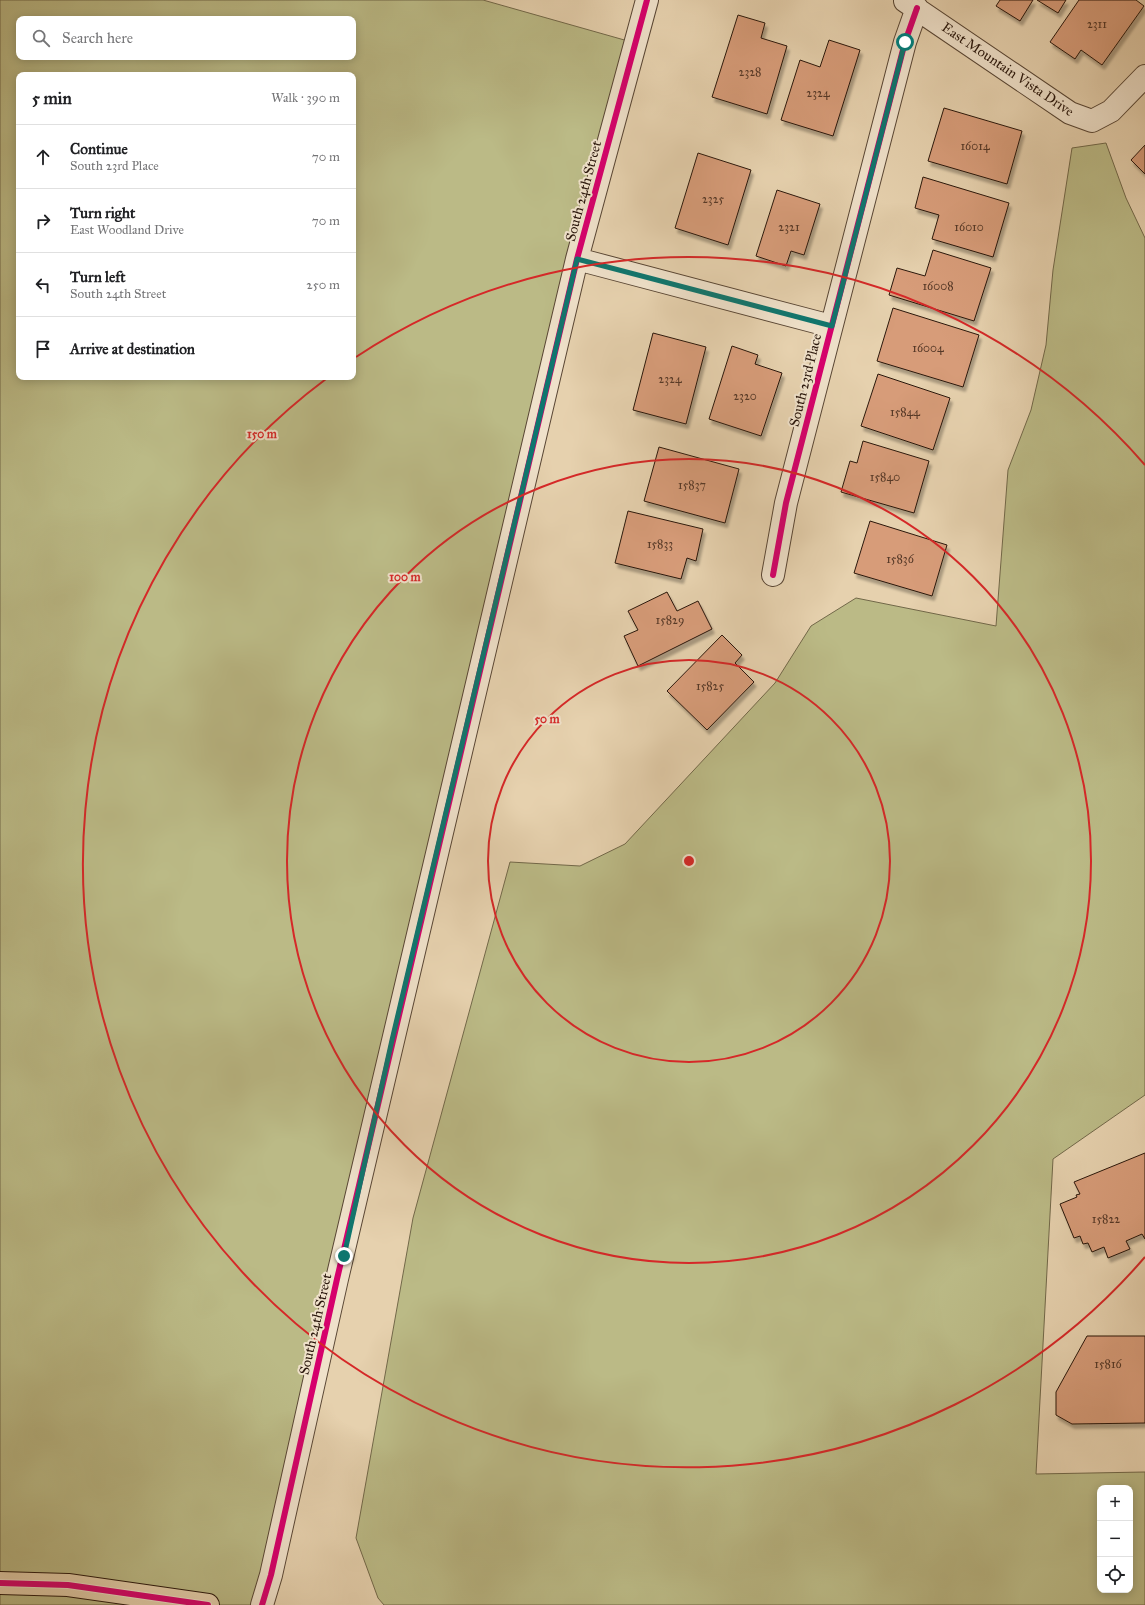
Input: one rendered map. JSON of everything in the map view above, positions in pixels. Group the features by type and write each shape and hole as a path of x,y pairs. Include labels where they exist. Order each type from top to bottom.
{"main road":[{"path":"0,1583 68,1585 208,1605"}],"street":[{"name":"South 24th Street","path":"262,1605 271,1575 392,1040 577,259 647,0"},
{"name":"East Mountain Vista Drive","path":"911,4 1070,112 1092,121 1111,111 1145,76"},
{"name":"South 23rd Place","path":"773,575 786,503 905,42 911,4"},
{"path":"577,259 832,326"}],"shaded area":[{"path":"0,0 483,0 635,43 262,1605 0,1605"},
{"path":"1106,143 1126,198 1145,238 1145,1095 1053,1159 1036,1474 1145,1472 1145,1605 384,1605 378,1598 356,1538 413,1218 510,862 580,866 625,844 775,683 811,626 856,598 996,626 1008,470 1031,410 1046,345 1053,270 1072,148"}],"building":[{"path":"1000,0 1033,0 1020,21 996,6"},
{"path":"1037,0 1066,0 1058,13"},
{"path":"1079,0 1136,0 1144,6 1102,65 1081,50 1075,59 1050,42"},
{"path":"738,15 765,23 761,38 787,46 767,114 712,97"},
{"path":"829,40 860,50 833,136 781,120 800,60 820,67"},
{"path":"944,108 1022,131 1007,184 928,161"},
{"path":"1145,145 1145,174 1131,160"},
{"path":"698,153 751,170 728,245 675,228"},
{"path":"923,177 1009,203 993,257 932,239 939,215 915,208"},
{"path":"777,190 820,204 804,255 791,251 786,266 756,256"},
{"path":"933,250 991,268 974,321 889,295 897,268 925,276"},
{"path":"893,308 979,335 963,387 877,361"},
{"path":"653,333 706,347 686,424 633,410"},
{"path":"732,346 758,355 755,364 782,373 761,436 709,419"},
{"path":"878,374 950,398 933,450 861,426"},
{"path":"863,441 929,461 914,513 841,492 850,461 857,463"},
{"path":"659,447 739,469 725,523 644,501"},
{"path":"628,511 703,529 696,561 687,558 681,579 615,563"},
{"path":"870,521 947,545 932,596 854,573"},
{"path":"667,592 677,611 698,601 712,629 638,666 624,636 638,630 628,611"},
{"path":"722,635 742,655 735,663 754,682 707,730 667,691"},
{"path":"1145,1153 1145,1239 1142,1234 1126,1241 1130,1249 1108,1258 1104,1247 1092,1252 1088,1243 1083,1244 1080,1236 1074,1238 1060,1204 1077,1197 1076,1195 1080,1194 1074,1182"},
{"path":"1087,1336 1145,1336 1145,1423 1072,1424 1056,1415 1056,1392"}],"cycle path":[{"path":"262,1605 271,1575 337,1279 577,259 647,0"},
{"path":"773,575 786,503 905,42 917,8"},
{"path":"0,1583 68,1585 208,1605"}],"route":[{"path":"344,1256 392,1040 426,904 452,787 495,611 577,259 832,326 905,42"}]}
